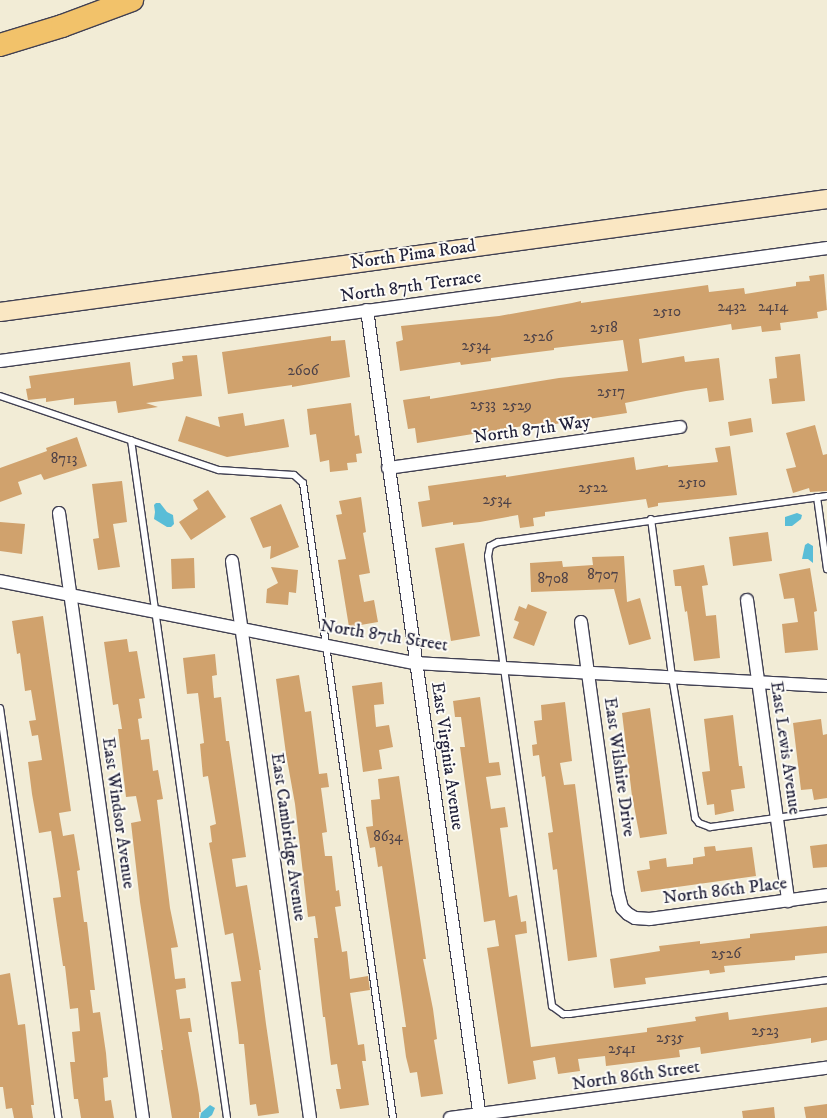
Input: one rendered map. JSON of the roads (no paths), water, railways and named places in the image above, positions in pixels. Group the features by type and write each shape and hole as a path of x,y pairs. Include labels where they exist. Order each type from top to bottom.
{"highway":[{"path":"0,45 62,26 132,0"}],"main road":[{"name":"North Pima Road","path":"0,312 827,199"}],"street":[{"name":"North 87th Terrace","path":"0,360 827,248"},
{"name":"East Virginia Avenue","path":"366,310 480,1116"},
{"name":"North 87th Way","path":"388,468 680,427"},
{"name":"East Windsor Avenue","path":"59,513 143,1118"},
{"name":"East Cambridge Avenue","path":"232,561 310,1118"},
{"name":"North 87th Street","path":"0,581 416,663 827,686"},
{"name":"East Lewis Avenue","path":"747,600 788,901"},
{"name":"East Wilshire Drive","path":"581,622 618,892 622,908 628,914"},
{"name":"North 86th Place","path":"628,914 635,918 650,918 827,895"},
{"name":"North 86th Street","path":"450,1118 480,1116 827,1068"}],"lane":[{"path":"0,396 218,470 288,474 300,478 305,488 393,1118"},
{"path":"131,440 227,1118"},
{"path":"827,496 498,542 490,546 488,556 550,998 557,1011 570,1014 827,980"},
{"path":"817,497 827,569"},
{"path":"652,519 672,677 695,818 699,823 710,827 827,812"},
{"path":"0,708 58,1118"}],"water":[{"path":"160,503 167,512 173,515 174,524 171,527 167,527 154,519 154,505"},
{"path":"797,513 802,515 801,519 792,526 785,526 785,517"},
{"path":"808,543 813,546 813,563 808,559 802,559 805,545"},
{"path":"210,1105 215,1108 212,1115 208,1118 200,1118 201,1113"}]}
